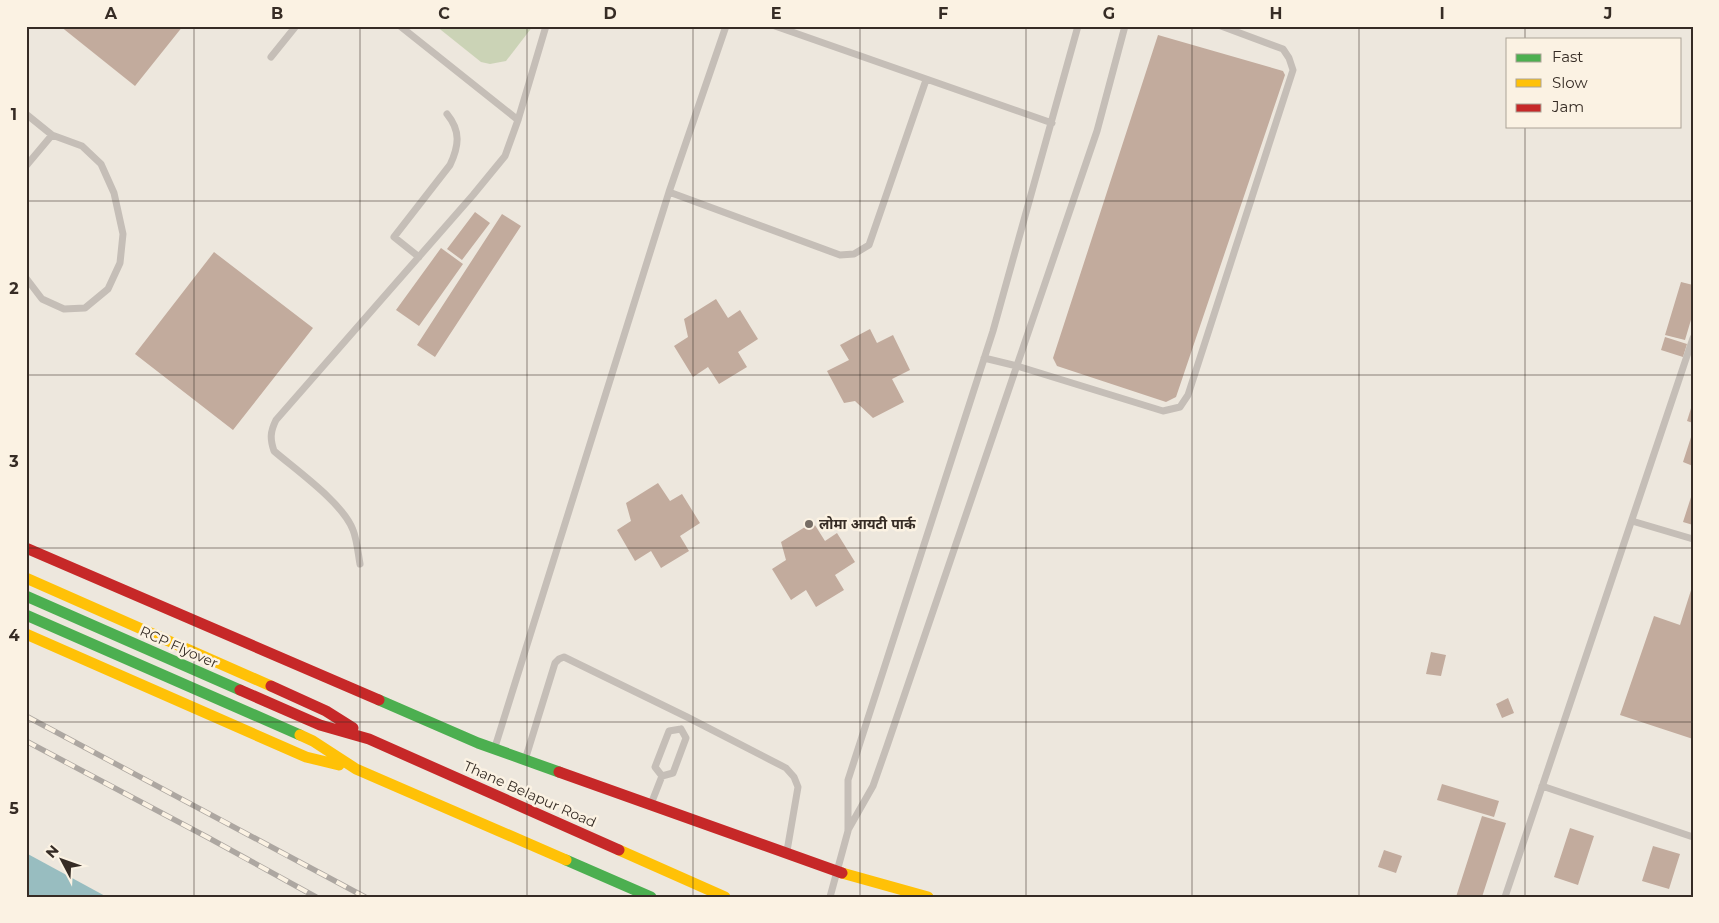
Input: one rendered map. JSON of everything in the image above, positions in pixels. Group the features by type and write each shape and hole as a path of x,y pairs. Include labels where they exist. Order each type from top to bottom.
{"main road":[{"path":"26,548 494,749 787,854 837,871 928,897"},
{"path":"26,578 326,711 369,739"},
{"name":"RCP Flyover","path":"26,596 320,725"},
{"path":"26,615 313,741 356,769 651,897"},
{"path":"26,634 306,757 356,769"},
{"name":"Thane Belapur Road","path":"320,725 369,739 726,897"}],"lane":[{"path":"271,57 296,26"},
{"path":"400,26 518,120"},
{"path":"360,564 353,530 346,517 335,503 274,451 270,441 271,431 276,420 505,156 518,120 546,26"},
{"path":"494,749 669,192 726,26"},
{"path":"775,26 1052,123"},
{"path":"848,831 848,780 984,358 1078,26"},
{"path":"830,897 848,831 873,786 1097,131 1125,26"},
{"path":"984,358 1017,366 1163,411 1180,407 1188,395 1293,70 1289,58 1283,49 1222,26"},
{"path":"669,192 840,255 854,254 869,245 926,80"},
{"path":"26,114 52,135 82,146 102,164 114,193 123,234 120,263 108,289 85,308 64,309 42,299 26,278"},
{"path":"419,257 394,237 450,165 456,154 458,135 455,124 448,114"},
{"path":"26,166 52,135"},
{"path":"1505,897 1693,338"},
{"path":"1632,521 1693,539"},
{"path":"525,760 555,663 564,657 687,716 786,768 794,777 798,787 787,854"},
{"path":"681,729 687,716"},
{"path":"662,776 655,767 669,731 681,729"},
{"path":"662,776 673,773 686,738 681,729"},
{"path":"651,805 662,776"},
{"path":"1542,786 1693,837"}],"green space":[{"path":"436,26 533,26 506,61 490,64 481,62"}],"water":[{"path":"26,853 107,897 26,897"}],"building":[{"path":"60,26 183,26 135,86"},
{"path":"1158,35 1283,71 1285,75 1176,397 1166,402 1057,366 1053,358"},
{"path":"475,212 490,223 462,260 447,249"},
{"path":"502,214 521,226 435,357 417,345"},
{"path":"441,248 463,264 419,326 396,310"},
{"path":"214,252 313,328 233,430 135,354"},
{"path":"1681,282 1693,285 1693,313 1685,340 1665,335"},
{"path":"716,299 728,318 740,310 758,339 738,352 747,367 719,384 708,367 693,377 674,346 688,337 684,319"},
{"path":"870,329 877,343 893,335 910,370 892,379 904,402 873,418 855,401 844,403 827,371 849,360 840,345"},
{"path":"1665,337 1687,344 1683,357 1661,350"},
{"path":"1693,405 1693,423 1687,421"},
{"path":"1693,434 1693,466 1683,462"},
{"path":"658,483 670,501 682,494 700,523 680,536 689,551 661,568 651,551 635,561 617,530 631,521 626,503"},
{"path":"1693,494 1693,525 1683,522"},
{"path":"813,522 825,541 837,533 855,562 835,575 844,590 816,607 806,590 791,600 772,569 786,560 781,542"},
{"path":"1692,587 1693,739 1620,715 1654,616 1680,625"},
{"path":"1431,652 1446,655 1441,676 1426,674"},
{"path":"1508,698 1514,713 1502,718 1496,704"},
{"path":"1442,784 1499,801 1494,817 1437,800"},
{"path":"1482,816 1506,823 1482,897 1456,897"},
{"path":"1570,828 1594,836 1578,885 1554,877"},
{"path":"1653,846 1680,854 1669,889 1642,881"},
{"path":"1384,850 1402,856 1396,873 1378,867"}],"railway":[{"path":"26,716 365,897"},
{"path":"26,741 316,897"}],"traffic: fast":[{"path":"26,596 240,690"},
{"path":"26,615 300,735"},
{"path":"379,700 478,743 559,772"},
{"path":"566,860 651,897"}],"traffic: slow":[{"path":"26,578 271,686"},
{"path":"26,634 306,757 339,765"},
{"path":"300,735 313,741 356,769 566,860"},
{"path":"619,850 725,897"},
{"path":"842,873 928,897"}],"traffic: jam":[{"path":"26,548 379,700"},
{"path":"271,686 326,711 353,728"},
{"path":"240,690 320,725 369,739 619,850"},
{"path":"559,772 842,873"}],"place":[{"name":"लोमा आयटी पार्क","path":"809,524"}]}
